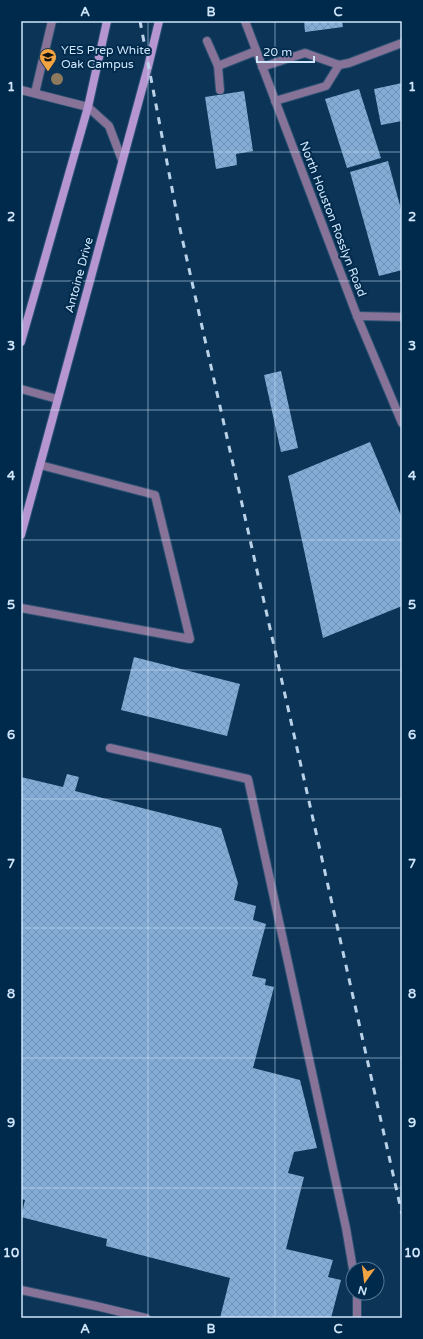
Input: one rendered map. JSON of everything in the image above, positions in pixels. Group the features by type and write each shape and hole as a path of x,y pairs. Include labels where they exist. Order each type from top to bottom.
{"main road":[{"path":"21,342 88,107 107,21"},
{"name":"Antoine Drive","path":"21,535 148,67 159,21"}],"street":[{"path":"35,93 52,21"},
{"name":"North Houston Rosslyn Road","path":"245,21 357,316 402,423"},
{"path":"207,41 218,66 220,90"},
{"path":"262,67 306,53 339,65 350,63 402,43"},
{"path":"218,66 256,51"},
{"path":"275,101 326,86 339,65"},
{"path":"21,90 88,107 109,126 122,160"},
{"path":"357,316 402,317"},
{"path":"21,388 57,400"},
{"path":"21,608 190,638 155,495 40,465"},
{"path":"110,748 248,779 346,1228 352,1261"},
{"path":"21,1290 146,1318"},
{"path":"357,1301 358,1318"}],"building":[{"path":"304,21 342,21 343,27 305,32"},
{"path":"402,83 402,121 381,125 374,89"},
{"path":"359,89 381,158 347,168 325,99"},
{"path":"244,91 253,151 236,154 237,165 216,169 205,97"},
{"path":"388,161 402,213 402,270 379,276 350,172"},
{"path":"281,371 298,448 281,452 264,375"},
{"path":"370,442 402,518 402,606 323,638 288,476"},
{"path":"134,657 240,684 227,736 121,710"},
{"path":"67,774 79,777 75,791 221,828 238,883 234,900 256,906 253,920 266,924 252,976 266,979 265,985 274,987 253,1068 300,1080 317,1148 294,1152 288,1173 304,1177 286,1249 333,1260 328,1277 341,1280 331,1318 278,1318 270,1316 269,1318 220,1318 230,1278 106,1246 107,1239 21,1217 25,1200 21,1199 21,777 63,787"}],"railway":[{"path":"140,21 178,220 402,1214"}],"place":[{"name":"YES Prep White Oak Campus","path":"48,72"}]}
